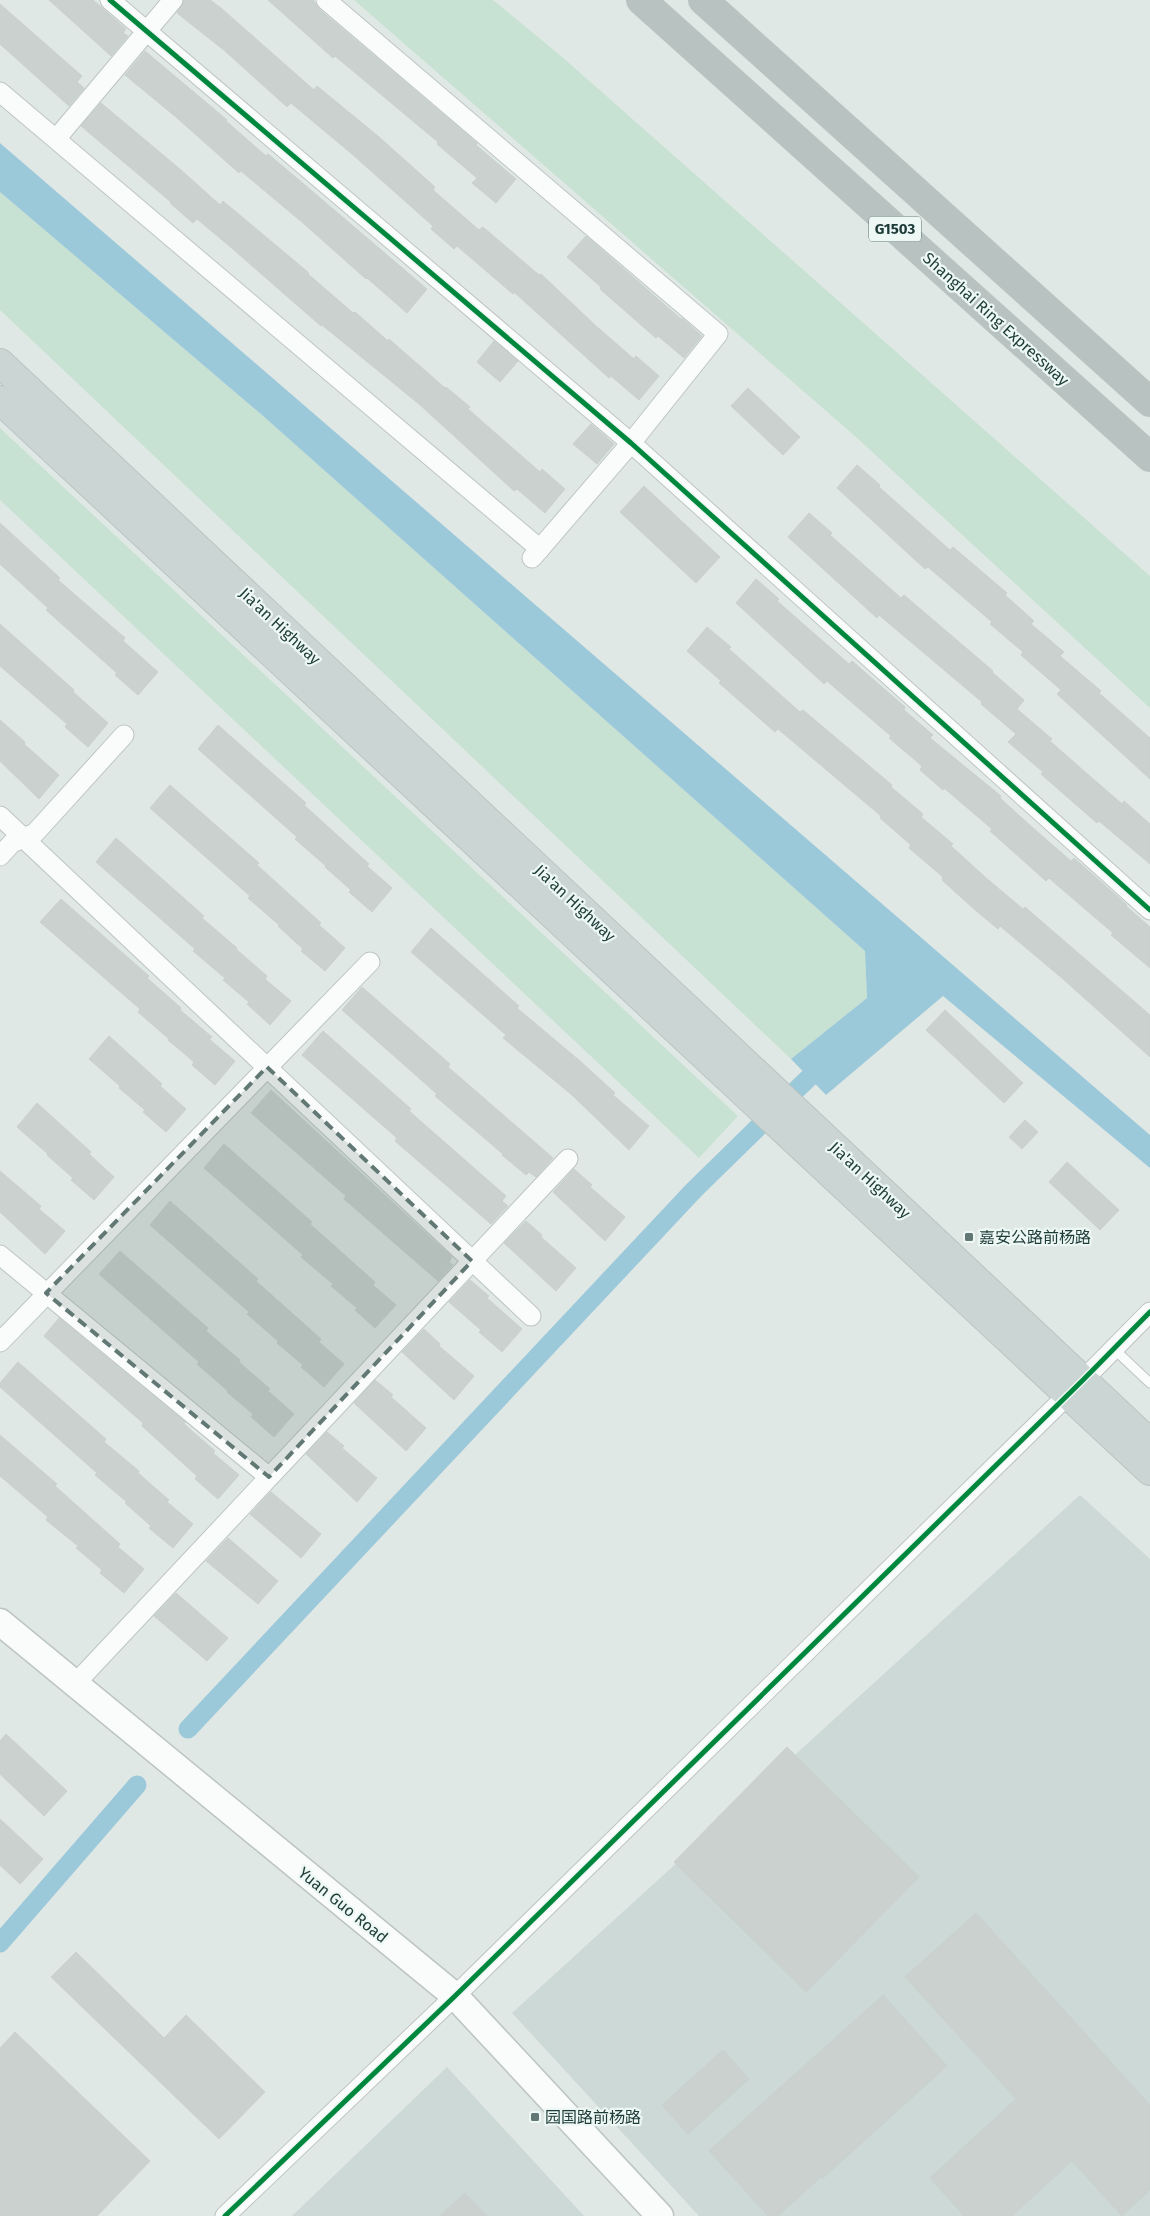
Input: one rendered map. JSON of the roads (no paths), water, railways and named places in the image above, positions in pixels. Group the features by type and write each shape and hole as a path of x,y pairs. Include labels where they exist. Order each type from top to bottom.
{"highway":[{"name":"Shanghai Ring Expressway","path":"641,0 1150,457"},
{"name":"G1503","path":"703,0 1150,402"}],"main road":[{"name":"Jia'an Highway","path":"0,363 753,1086"},
{"name":"Jia'an Highway","path":"0,400 797,1126 1076,1387 1150,1471"},
{"name":"Jia'an Highway","path":"1076,1387 1150,1443"}],"street":[{"path":"110,0 630,443 1150,910"},
{"path":"56,139 173,0"},
{"path":"0,92 536,553 630,443 718,334 326,0"},
{"path":"0,856 12,843 25,839 35,833 124,735"},
{"path":"0,816 531,1316"},
{"path":"0,1342 370,962"},
{"path":"75,1684 568,1160"},
{"path":"0,1255 269,1477"},
{"path":"225,2216 455,1996 1149,1315"},
{"name":"Yuan Guo Road","path":"0,1622 455,1996 660,2216"}],"lane":[{"path":"1114,1349 1150,1383"}],"water":[{"path":"0,143 1150,1135 1150,1168 943,996 826,1095 791,1059 867,998 865,951 262,415 0,192"}],"waterway":[{"path":"188,1729 694,1190 827,1060"},
{"path":"0,1943 137,1785"}],"place":[{"name":"嘉安公路前杨路","path":"969,1237"},
{"name":"园国路前杨路","path":"535,2117"}]}
